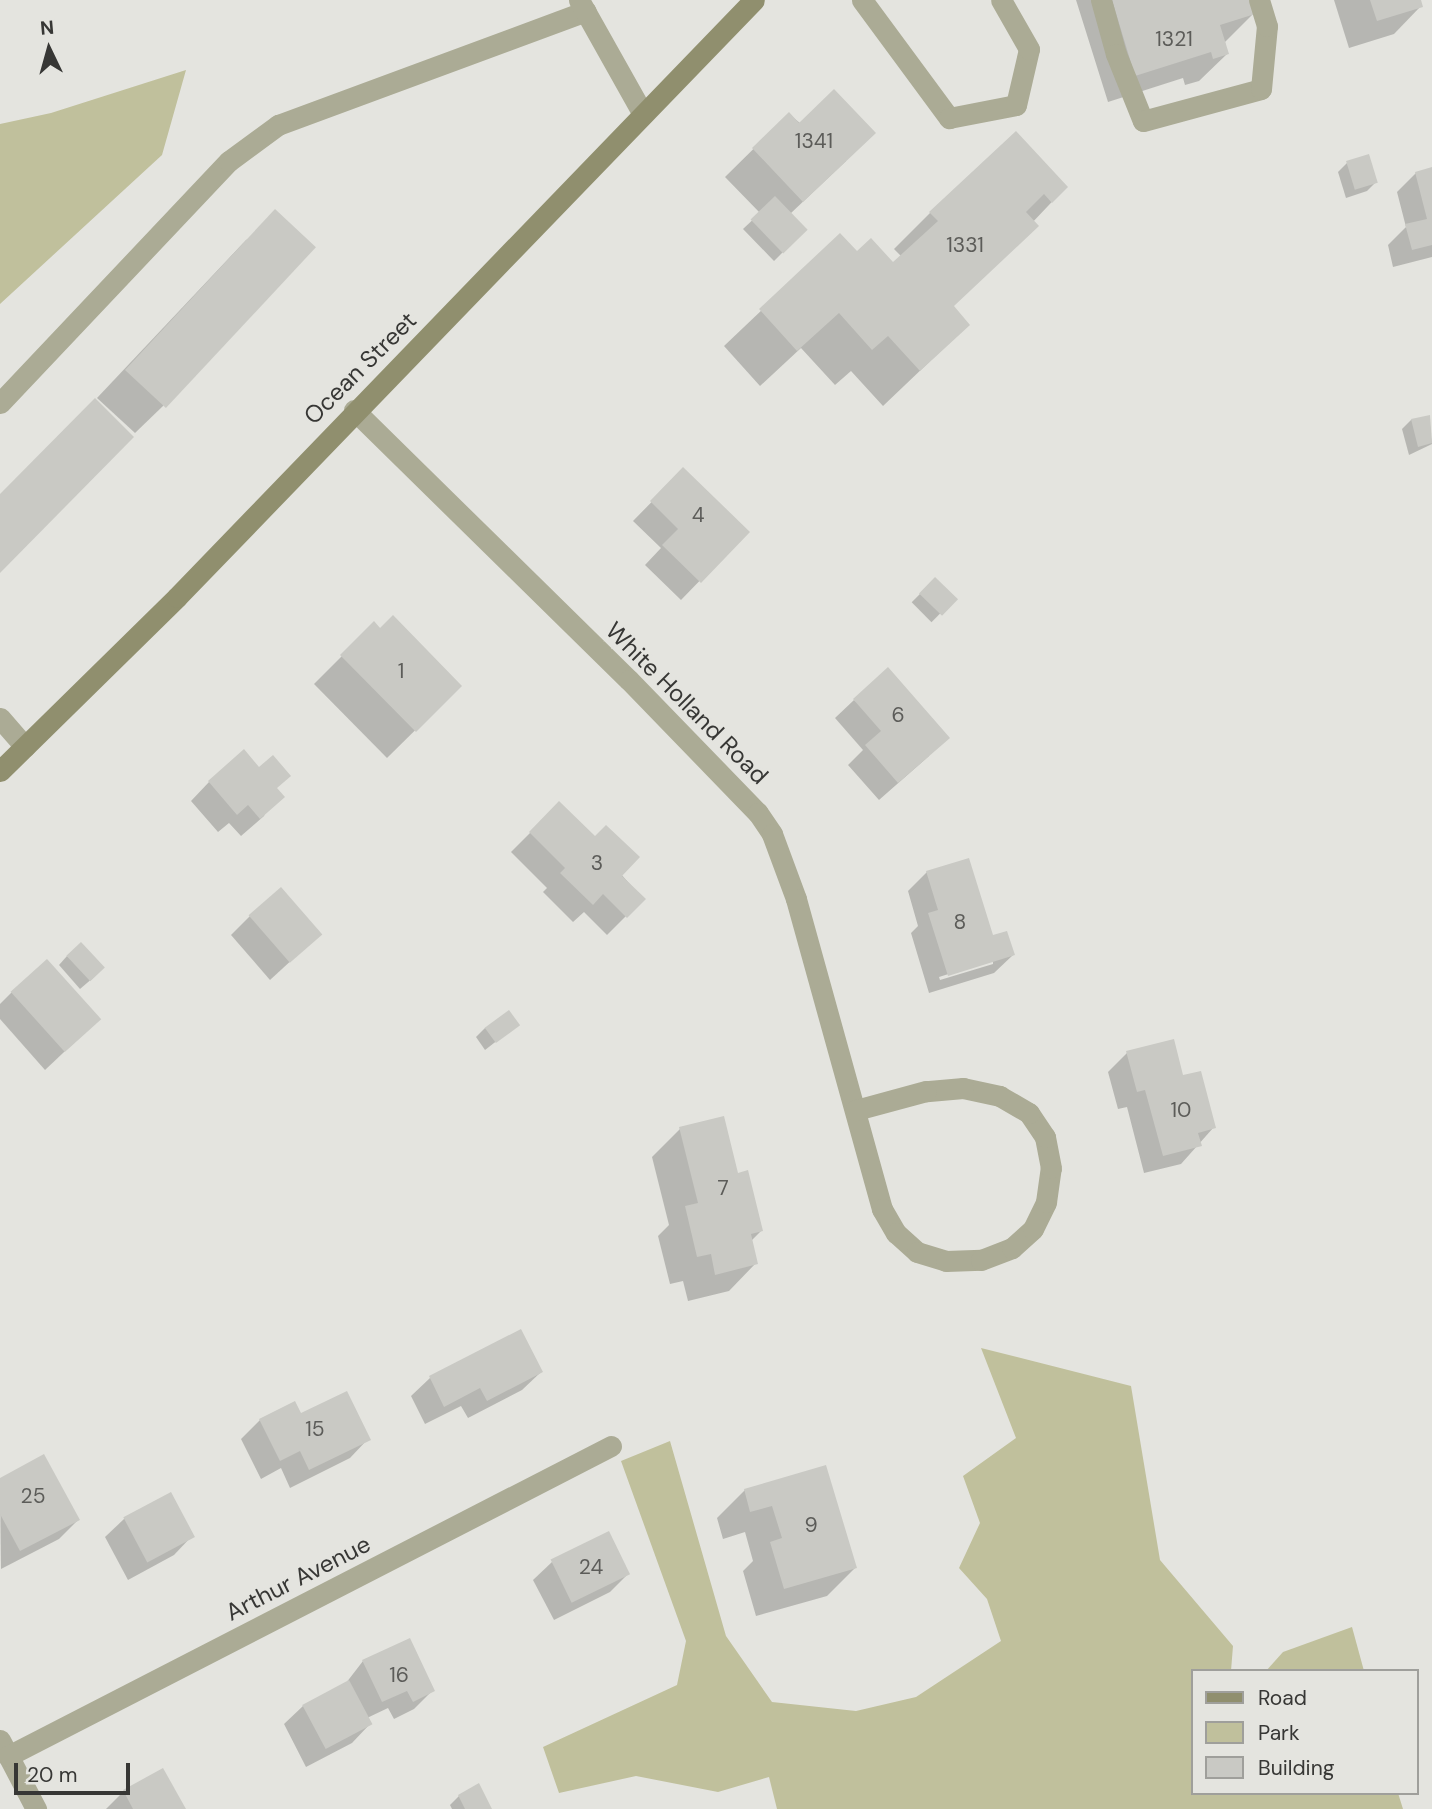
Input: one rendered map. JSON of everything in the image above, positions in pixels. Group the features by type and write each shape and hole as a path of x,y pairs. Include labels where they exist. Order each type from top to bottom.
{"main road":[{"name":"Ocean Street","path":"0,771 177,597 354,410 754,0"}],"street":[{"path":"862,0 949,118 1016,106 1028,49 1001,0"},
{"path":"1101,0 1116,54 1143,121 1261,89 1267,26 1259,0"},
{"path":"0,402 229,162 278,125 582,6 643,114"},
{"name":"White Holland Road","path":"354,410 639,689 758,813 772,834 796,899 882,1209 895,1233 917,1252 946,1261 981,1260 1012,1248 1033,1229 1046,1202 1051,1168 1045,1137 1029,1113 1000,1096 963,1088 926,1091 856,1110"},
{"path":"0,718 25,747"},
{"name":"Arthur Avenue","path":"4,1748 611,1446"},
{"path":"4,1748 36,1809"}],"green space":[{"path":"186,70 162,155 0,304 0,124 51,113"},
{"path":"981,1348 1131,1386 1160,1560 1233,1646 1231,1669 1190,1669 1190,1795 1399,1795 1403,1809 777,1809 769,1777 718,1792 636,1776 559,1793 543,1747 677,1685 686,1641 621,1461 670,1441 726,1636 772,1702 856,1711 916,1697 1001,1641 987,1599 959,1568 980,1523 963,1476 1016,1438"},
{"path":"1352,1627 1363,1669 1268,1669 1283,1652"}],"building":[{"path":"1112,0 1250,0 1255,14 1220,25 1229,54 1213,59 1211,52 1135,76"},
{"path":"1370,0 1421,0 1423,7 1377,21"},
{"path":"834,89 876,133 803,202 752,148 789,112 799,123"},
{"path":"1016,131 1068,187 1052,203 1044,194 1026,212 1039,226 954,306 970,325 920,371 888,336 872,350 839,313 797,351 759,309 840,233 857,251 871,238 893,262 938,221 929,212"},
{"path":"1369,154 1378,183 1355,190 1346,161"},
{"path":"1432,167 1432,245 1412,250 1405,224 1427,219 1415,172"},
{"path":"775,196 808,230 783,253 751,220"},
{"path":"275,209 316,247 166,408 125,370"},
{"path":"95,398 134,437 0,573 0,494"},
{"path":"1430,415 1432,443 1418,447 1411,419"},
{"path":"683,467 750,532 701,583 662,545 678,529 650,501"},
{"path":"935,577 958,599 942,616 919,594"},
{"path":"393,615 462,686 416,732 340,655 374,621 380,628"},
{"path":"888,667 950,738 898,783 865,745 881,731 853,699"},
{"path":"244,749 259,767 273,755 291,776 277,788 285,797 260,819 248,805 237,815 208,781"},
{"path":"559,801 595,836 606,825 640,857 622,876 646,899 627,918 603,894 593,905 560,873 565,868 529,832"},
{"path":"969,858 993,935 1007,931 1015,955 948,976 928,913 938,910 926,871"},
{"path":"281,887 322,935 290,963 249,915"},
{"path":"81,942 105,968 90,981 66,956"},
{"path":"47,959 101,1019 65,1052 11,992"},
{"path":"509,1010 520,1025 496,1043 485,1028"},
{"path":"1174,1039 1183,1075 1201,1071 1216,1128 1198,1133 1202,1146 1163,1156 1145,1090 1137,1092 1126,1051"},
{"path":"724,1116 738,1173 748,1170 763,1231 751,1234 758,1264 715,1275 711,1254 697,1257 685,1206 698,1203 679,1127"},
{"path":"521,1329 543,1372 487,1401 480,1388 444,1407 429,1376"},
{"path":"347,1391 371,1440 309,1470 300,1451 280,1461 259,1419 295,1401 301,1413"},
{"path":"44,1454 80,1520 20,1551 0,1514 0,1478"},
{"path":"826,1465 857,1568 784,1589 770,1542 782,1538 772,1506 750,1512 744,1489"},
{"path":"171,1492 195,1537 147,1562 123,1517"},
{"path":"609,1531 630,1574 572,1603 551,1559"},
{"path":"410,1638 435,1691 413,1702 407,1691 382,1702 362,1660"},
{"path":"349,1680 372,1724 326,1749 302,1705"},
{"path":"163,1768 186,1809 133,1809 123,1790"},
{"path":"479,1783 492,1809 465,1809 458,1795"}]}
